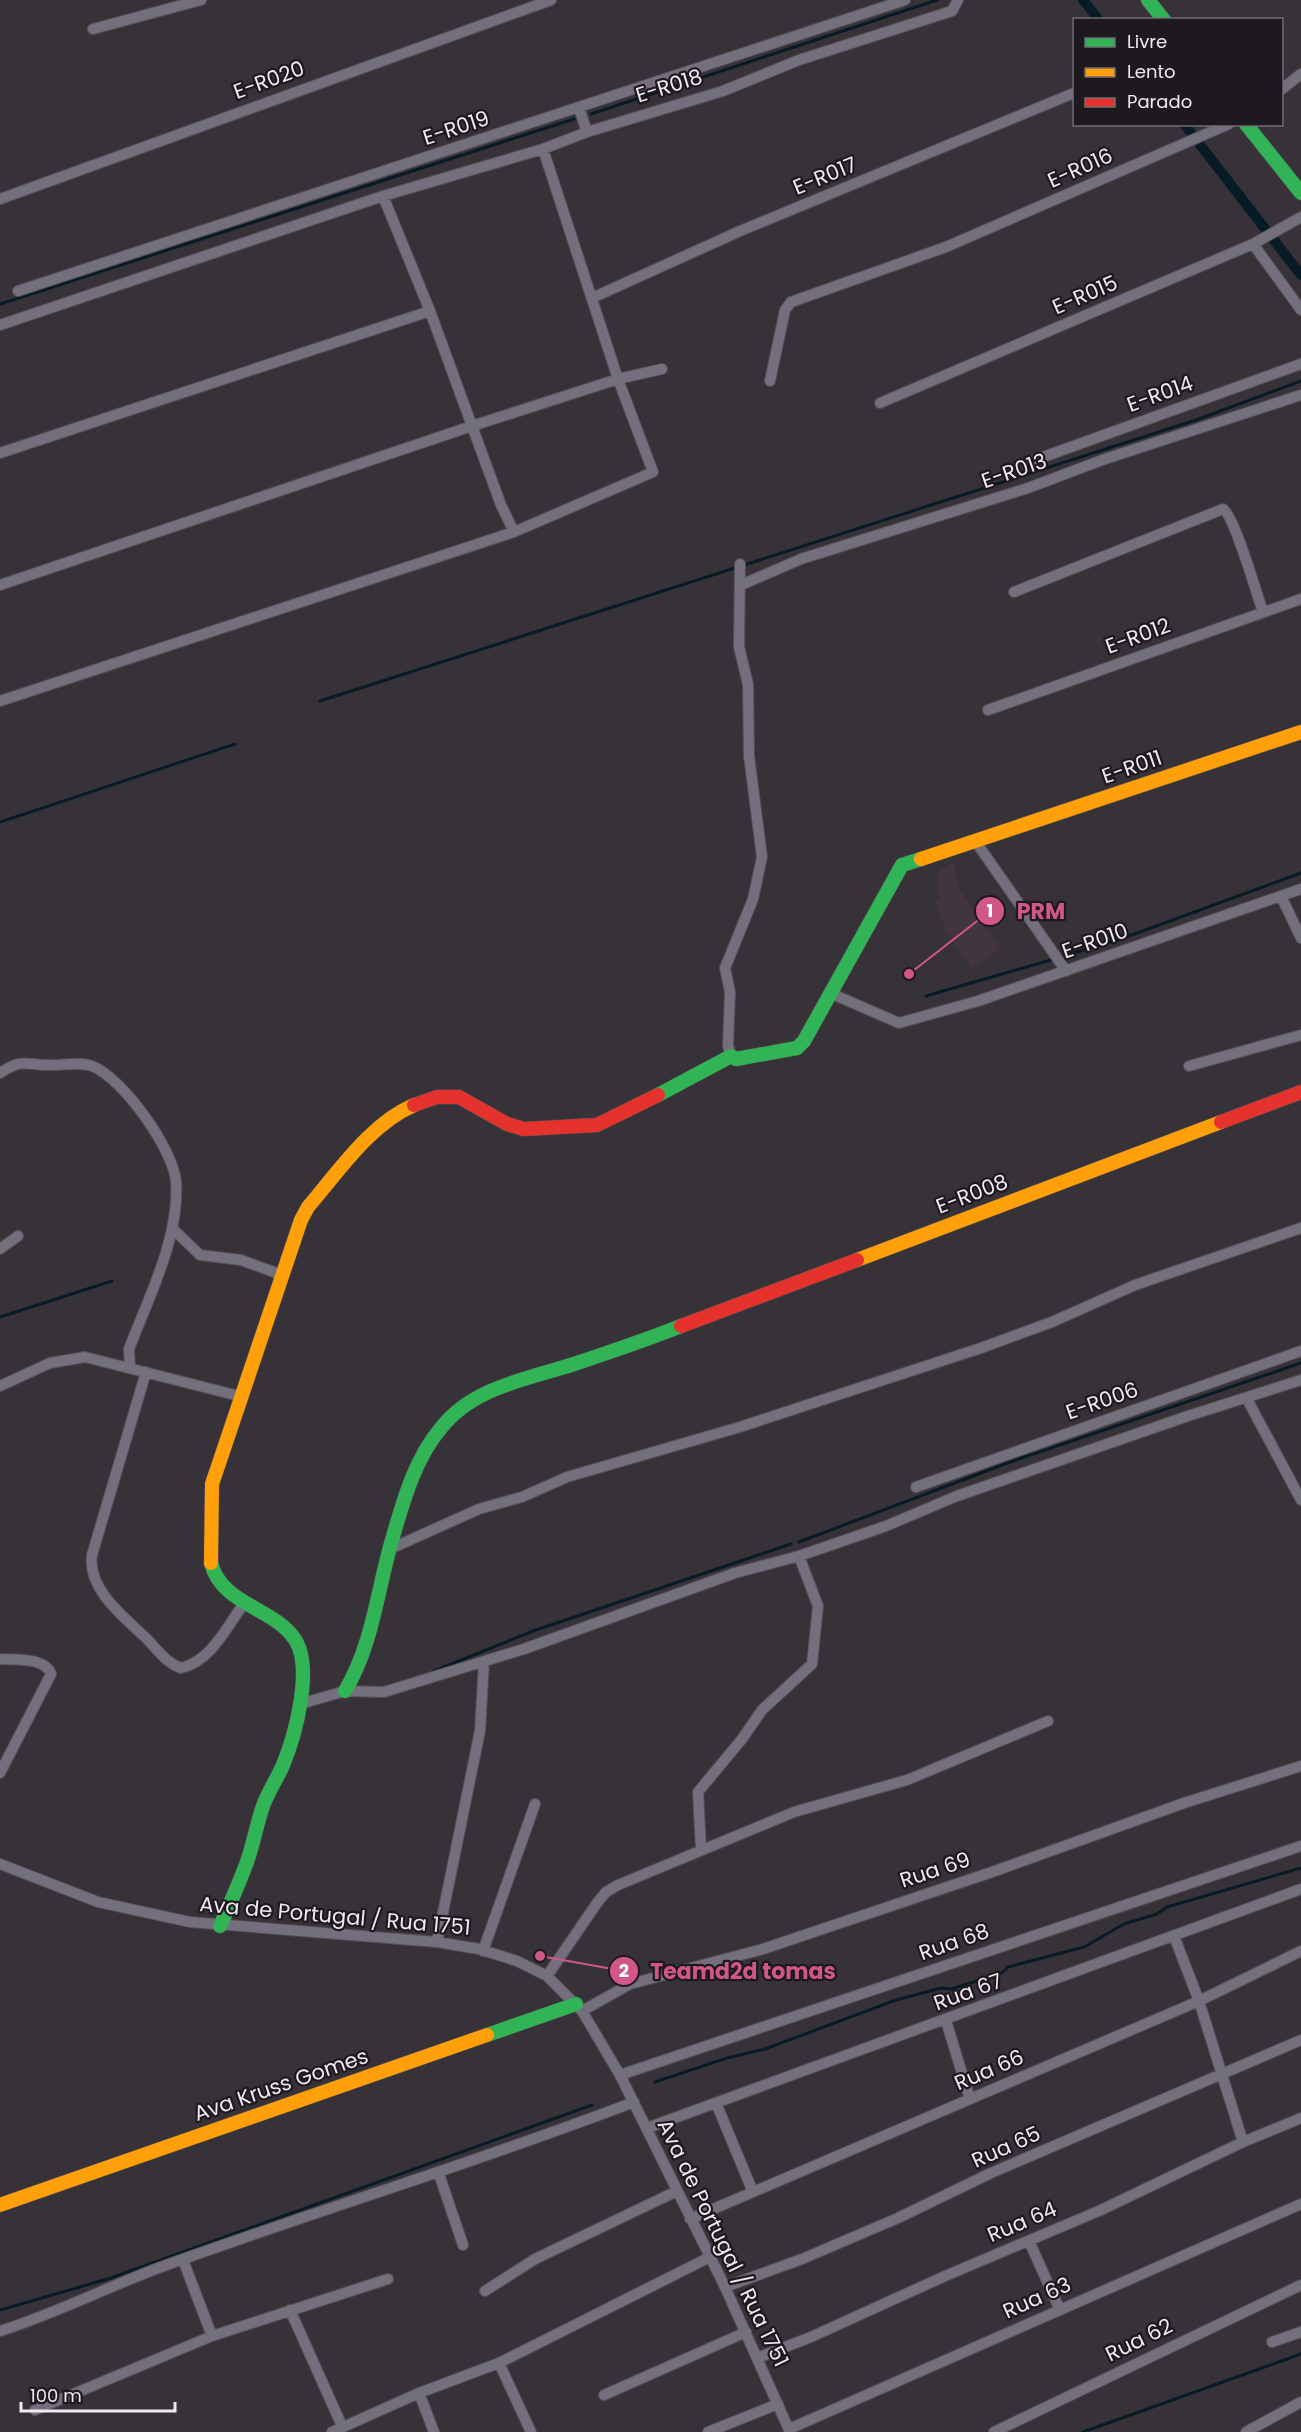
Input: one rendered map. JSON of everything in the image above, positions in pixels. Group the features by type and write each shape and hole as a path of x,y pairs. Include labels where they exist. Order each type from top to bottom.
{"street":[{"path":"93,29 201,0"},
{"name":"E-R020","path":"0,199 551,0"},
{"name":"E-R019","path":"18,291 905,0"},
{"name":"E-R018","path":"0,325 383,196 543,149 587,132 723,91 799,60 952,10 958,0"},
{"path":"1148,0 1162,18"},
{"path":"1283,88 1301,74"},
{"name":"E-R017","path":"592,298 740,231 1073,93"},
{"path":"579,108 587,132"},
{"name":"E-R016","path":"770,381 785,310 791,302 946,247 1224,126"},
{"path":"1248,126 1301,193"},
{"path":"0,701 514,532 653,472 618,379 543,149"},
{"path":"383,196 430,311 501,505 514,532"},
{"name":"E-R015","path":"880,403 1253,244 1301,217"},
{"path":"1253,244 1301,310"},
{"path":"0,453 430,311"},
{"name":"E-R014","path":"1032,461 1301,364"},
{"path":"0,585 472,426 618,379 662,369"},
{"name":"E-R013","path":"741,585 801,560 1028,488 1105,459 1301,395"},
{"path":"1014,592 1223,509 1234,526 1263,612"},
{"path":"220,1926 245,1869 263,1807 285,1759 300,1704 302,1662 295,1639 270,1618 243,1605 215,1576 211,1548 212,1484 239,1396 282,1275 308,1207 373,1133 398,1112 437,1097 459,1097 507,1124 524,1129 597,1125 701,1074 731,1056 728,1046 730,992 725,968 753,899 762,857 749,756 748,684 739,647 741,585 738,573 740,564"},
{"name":"E-R012","path":"988,710 1301,598"},
{"name":"E-R011","path":"731,1056 736,1059 797,1048 804,1041 902,865 1301,732"},
{"path":"976,842 1066,971"},
{"name":"E-R010","path":"830,993 899,1023 978,1001 1301,889"},
{"path":"1281,896 1301,938"},
{"path":"1189,1066 1301,1035"},
{"path":"0,1073 17,1062 92,1066 121,1087 136,1102 169,1159 176,1181 173,1229 129,1349 130,1368"},
{"name":"E-R008","path":"345,1691 359,1670 365,1655 390,1548 426,1450 441,1426 456,1412 498,1387 518,1379 562,1368 658,1335 1301,1092"},
{"path":"390,1548 479,1509 522,1497 567,1478 740,1427 981,1348 1052,1322 1135,1285 1301,1228"},
{"path":"173,1229 200,1255 241,1260 282,1275"},
{"path":"0,1249 18,1236"},
{"path":"113,1365 129,1349"},
{"name":"E-R006","path":"916,1487 1301,1351"},
{"path":"0,1386 50,1363 89,1357 239,1396"},
{"path":"146,1372 92,1555 91,1564 96,1578 110,1602 168,1661 181,1668 194,1665 206,1655 243,1605"},
{"path":"300,1704 345,1691 384,1692 484,1662 735,1573 799,1556 886,1526 957,1496 1188,1416 1301,1380"},
{"path":"1247,1399 1301,1500"},
{"path":"701,1849 698,1792 742,1739 762,1710 812,1664 818,1606 799,1556"},
{"path":"0,1659 46,1665 51,1674 0,1773"},
{"path":"438,1942 480,1731 484,1662"},
{"path":"547,1976 606,1892 701,1849 794,1812 907,1780 1048,1721"},
{"name":"Rua 69","path":"579,2008 630,1984 763,1949 995,1871 1184,1803 1301,1766"},
{"path":"483,1951 535,1804"},
{"name":"Rua 68","path":"620,2075 1301,1846"},
{"name":"Ava de Portugal / Rua 1751","path":"0,1864 98,1902 220,1926 438,1942 517,1961 547,1976 579,2008 620,2075 725,2287 789,2431"},
{"name":"Rua 67","path":"647,2128 1301,1889"},
{"path":"1174,1936 1199,2001 1243,2142"},
{"name":"Rua 66","path":"690,2220 1199,2001 1301,1951"},
{"name":"Ava Kruss Gomes","path":"0,2205 579,2008"},
{"path":"945,2021 970,2100"},
{"name":"Rua 65","path":"725,2287 802,2259 949,2195 991,2173 1301,2040"},
{"path":"0,2331 183,2260 366,2196 439,2174 475,2158 588,2121 634,2102"},
{"path":"716,2103 753,2193"},
{"name":"Rua 64","path":"757,2358 811,2337 890,2300 1029,2241 1149,2188 1243,2142 1301,2118"},
{"path":"439,2174 463,2245"},
{"path":"485,2291 536,2259 677,2191"},
{"name":"Rua 63","path":"789,2431 1301,2204"},
{"path":"1029,2241 1060,2310"},
{"path":"332,2432 419,2393 499,2363 710,2257"},
{"path":"183,2260 212,2336"},
{"path":"34,2410 212,2336 388,2279"},
{"name":"Rua 62","path":"994,2432 1301,2284"},
{"path":"290,2310 342,2426"},
{"path":"604,2395 746,2332"},
{"path":"1272,2342 1301,2332"},
{"path":"499,2363 531,2432"},
{"path":"419,2393 434,2432"},
{"path":"1246,2432 1301,2402"},
{"path":"708,2432 778,2404"}],"shaded area":[{"path":"954,861 959,889 1001,948 972,969 946,932 935,901 939,899 937,873"}],"waterway":[{"path":"591,114 937,0"},
{"path":"1083,0 1097,18"},
{"path":"0,304 574,119"},
{"path":"1186,126 1301,275"},
{"path":"320,701 1196,420 1301,381"},
{"path":"0,822 235,744"},
{"path":"1060,957 1118,940 1301,873"},
{"path":"926,996 1054,959"},
{"path":"0,1317 112,1281"},
{"path":"799,1542 1013,1461 1301,1363"},
{"path":"434,1671 533,1631 791,1544"},
{"path":"655,2082 727,2058 765,2049 896,2000 941,1988 951,1989 977,1981 982,1977 986,1979 1003,1972 1008,1967 1084,1947 1124,1924 1157,1914 1167,1907 1301,1868"},
{"path":"0,2310 111,2278 592,2105"},
{"path":"1083,2432 1301,2354"}],"traffic: fast":[{"path":"1148,0 1162,18"},
{"path":"1248,126 1301,193"},
{"path":"658,1095 731,1056 736,1059 797,1048 804,1041 902,865 921,859"},
{"path":"345,1691 368,1636 392,1540 411,1481 424,1453 441,1428 469,1403 502,1386 601,1355 681,1326"},
{"path":"211,1563 226,1589 287,1630 296,1641 301,1653 303,1669 303,1685 297,1721 288,1753 263,1806 248,1859 220,1926"},
{"path":"487,2035 576,2004"}],"traffic: slow":[{"path":"921,859 1301,732"},
{"path":"211,1563 212,1484 301,1220 308,1207 369,1136 398,1113 414,1105"},
{"path":"857,1260 1221,1122"},
{"path":"0,2205 487,2035"}],"traffic: jam":[{"path":"1221,1122 1301,1092"},
{"path":"414,1105 437,1097 459,1097 507,1124 524,1129 597,1125 658,1095"},
{"path":"681,1326 857,1260"}],"place":[{"name":"PRM","path":"909,974"},
{"name":"Teamd2d tomas","path":"540,1956"}]}
